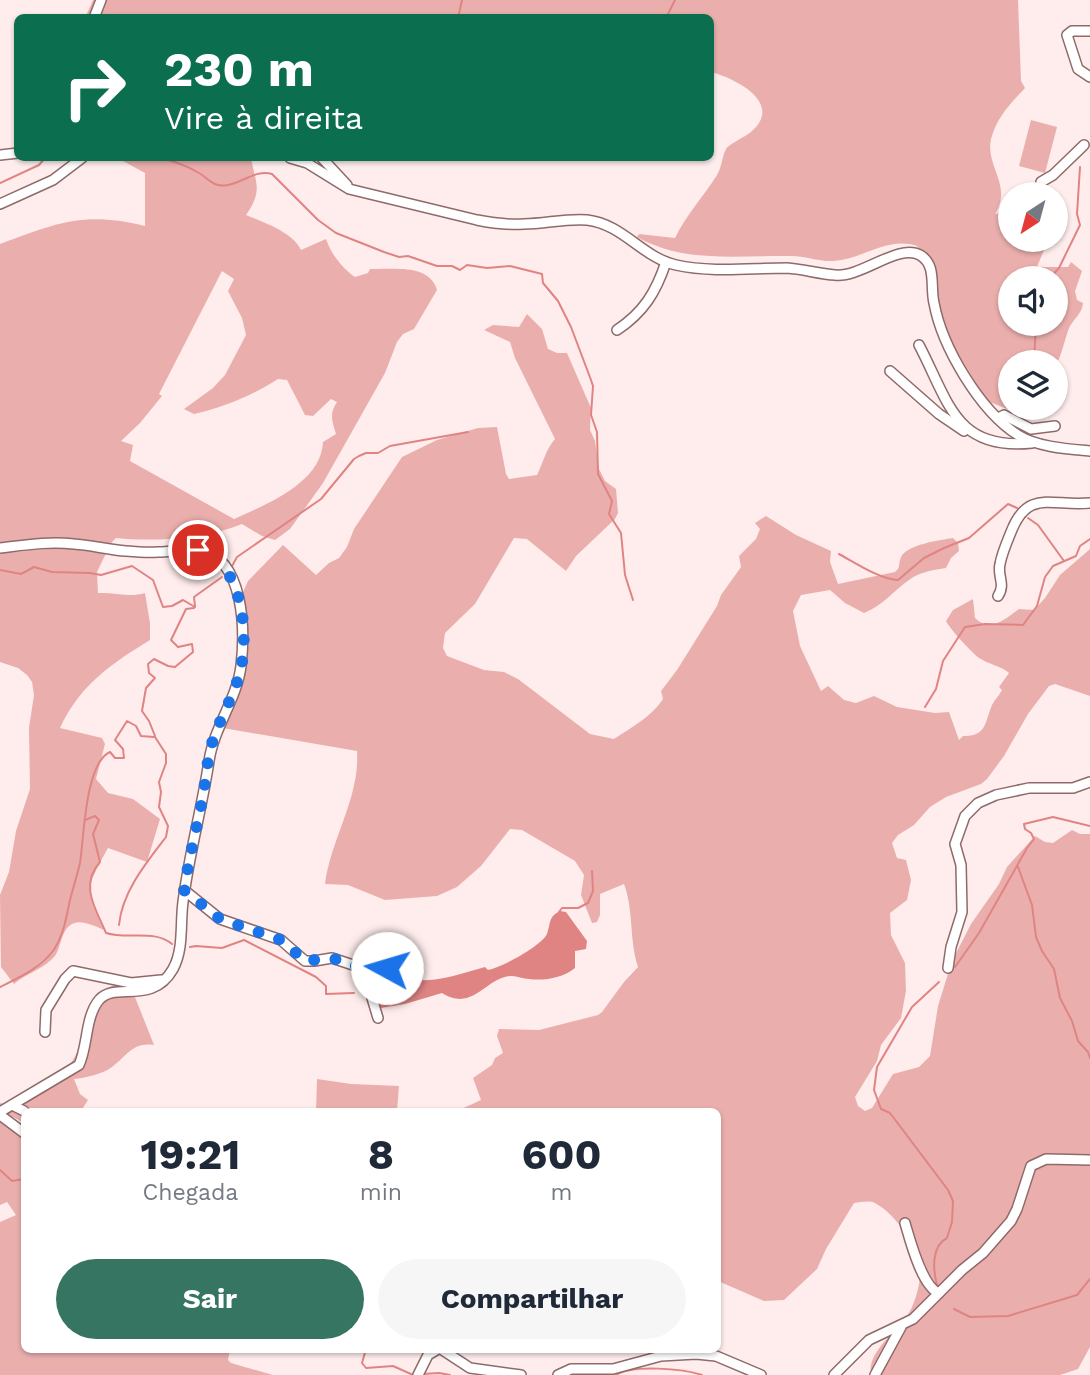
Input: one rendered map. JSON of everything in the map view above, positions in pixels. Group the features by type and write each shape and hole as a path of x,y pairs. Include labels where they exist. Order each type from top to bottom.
{"street":[{"path":"1090,31 1072,31 1067,36 1078,69 1090,78"},
{"path":"1041,182 1053,175 1084,145"},
{"path":"0,204 53,180 78,161"},
{"path":"300,161 349,189 498,224 525,225 572,219 599,222 622,233 666,262 692,268 789,268 846,276 906,252 920,255 931,269 934,306 946,339 973,390 998,418"},
{"path":"326,161 349,189"},
{"path":"617,330 648,304 659,284 666,262"},
{"path":"919,345 954,414 972,433"},
{"path":"890,371 955,426 989,442 1037,442 1090,451"},
{"path":"1000,420 1017,435 1037,442"},
{"path":"1014,420 1031,429 1055,426"},
{"path":"998,596 1002,587 1000,564 1017,519 1024,509 1039,503 1090,503"},
{"path":"0,548 58,543 138,552 198,550 213,555 229,575 242,611 241,669 212,743 184,890 178,957 170,974 148,990 112,992 101,997 93,1012 79,1065 0,1114 21,1131"},
{"path":"948,968 951,947 962,912 961,865 955,844 965,816 978,803 996,795 1029,788 1073,788 1090,782"},
{"path":"184,890 220,919 281,940 305,961 332,958 372,969 387,968"},
{"path":"372,969 372,998 378,1018"},
{"path":"45,1032 46,1010 65,979 74,971 131,983 163,980"},
{"path":"12,1105 21,1110"},
{"path":"834,1375 869,1340 913,1319 983,1253 1011,1221 1031,1166 1046,1159 1090,1160"},
{"path":"905,1223 925,1277 930,1287 939,1293"},
{"path":"875,1375 902,1325"},
{"path":"418,1375 428,1356 433,1353"},
{"path":"446,1353 470,1368 521,1375"},
{"path":"558,1375 571,1368 613,1369 662,1356 696,1354 716,1356 761,1375"}],"shaded area":[{"path":"93,0 1018,0 1021,81 1025,88 1000,117 990,149 999,182 998,208 995,214 998,213 998,252 1043,252 1037,266 998,266 998,336 1066,336 1062,350 998,350 998,405 987,401 935,317 928,260 917,246 896,244 829,261 791,256 693,255 655,246 637,237 639,234 675,238 717,175 726,149 752,131 760,120 762,110 759,101 743,86 714,73 714,14 87,14"},
{"path":"1031,120 1057,127 1045,173 1019,166"},
{"path":"123,161 252,161 256,193 246,215 285,233 301,250 326,239 338,261 355,277 368,273 370,269 409,270 426,275 437,290 414,329 403,334 397,342 385,373 323,483 290,529 275,540 242,524 197,536 147,540 116,538 111,543 97,572 98,593 145,593 150,640 98,677 77,699 60,728 102,738 105,744 96,779 108,793 133,799 160,819 147,862 108,848 96,871 90,895 104,930 78,922 68,927 53,958 14,984 1,967 0,895 9,872 16,831 30,789 29,728 34,695 32,682 27,675 18,668 0,662 0,244 71,221 105,220 145,226 145,173","holes":["222,271 234,279 228,291 242,318 246,335 225,375 213,388 184,409 194,414 216,408 248,396 278,379 287,380 305,415 313,416 331,399 337,402 332,414 336,434 323,442 313,469 303,480 276,499 234,519 130,461 133,445 121,441 162,396 159,394"]},
{"path":"1071,262 1082,271 1075,291 1077,300 1083,303 1068,331 1068,267"},
{"path":"527,314 542,329 548,349 567,353 591,408 590,430 595,441 599,469 605,481 616,489 618,513 576,556 566,571 527,539 514,538 475,604 445,633 443,648 447,656 484,670 504,672 518,679 590,734 614,739 641,721 663,699 661,691 741,567 739,556 756,539 760,529 755,523 766,516 796,535 831,551 830,562 838,584 895,572 901,557 917,546 953,538 958,543 959,551 951,558 946,568 913,577 883,602 864,613 845,603 830,590 801,595 793,611 800,646 821,691 828,686 844,700 856,703 874,696 897,707 935,713 949,712 959,740 963,736 977,734 984,727 992,705 1002,690 999,687 1009,673 979,658 961,640 946,621 953,610 973,599 975,618 992,624 1019,609 1034,610 1060,575 1090,549 1090,696 1055,684 1049,686 987,779 930,807 892,843 897,858 906,860 911,880 907,900 890,913 891,935 905,963 906,991 901,1018 881,1045 877,1061 855,1097 858,1106 865,1111 872,1108 893,1074 919,1067 930,1056 938,1006 952,961 971,924 999,884 1007,867 1035,836 1053,843 1072,830 1080,834 1090,834 1090,1347 1078,1369 1060,1375 871,1375 871,1366 879,1348 912,1307 920,1275 916,1255 906,1234 891,1216 873,1202 854,1203 817,1269 784,1300 764,1301 721,1282 721,1108 464,1108 481,1100 473,1078 492,1065 495,1058 503,1053 497,1036 499,1029 539,1030 598,1015 638,967 624,884 600,894 600,915 597,922 592,923 581,895 584,875 575,861 522,830 510,829 481,866 457,887 437,896 385,900 348,885 325,884 333,850 350,802 357,768 357,751 217,727 239,666 238,622 243,592 248,581 283,545 316,575 339,558 354,529 402,457 437,440 478,428 497,427 509,479 537,475 555,439 515,358 510,342 484,330 493,325 519,327"},
{"path":"560,911 566,912 587,941 586,949 575,951 575,968 570,971 547,979 512,976 503,978 463,999 442,993 381,1008 376,991 383,974 424,980 446,978 485,967 488,970 494,968 520,956 543,939 552,918"},
{"path":"114,985 131,987 154,1045 135,1048 104,1072 74,1079 80,1094 88,1100 83,1108 24,1108 26,1093 71,1063 81,1042 89,1010 102,992"},
{"path":"317,1079 399,1086 397,1108 316,1108"},
{"path":"0,1103 21,1108 21,1121 0,1110"},
{"path":"0,1120 21,1132 21,1353 229,1353 228,1360 231,1363 273,1375 0,1375 0,1222 16,1215 7,1202 0,1205"}],"waterway":[{"path":"459,14 462,0"},
{"path":"668,14 675,0"},
{"path":"0,183 42,161"},
{"path":"172,161 218,185 232,184 258,174 272,174 318,220 336,233 399,257 408,256 437,266 452,266 460,270 467,265 487,268 510,266 542,274 543,283 558,301 571,327 593,386 591,415 597,432 598,474 612,501 609,514 621,533 625,575 633,600"},
{"path":"1060,266 1080,225 1077,214 1080,167"},
{"path":"1035,336 1035,350"},
{"path":"231,568 237,557 321,499 359,456 378,453 390,446 468,432"},
{"path":"839,554 876,574 898,580 924,558 969,538 1008,504 1017,508"},
{"path":"1028,518 1038,525 1064,561"},
{"path":"925,707 936,689 943,661 965,627 985,624 1023,625 1037,606 1045,577 1053,566 1076,556 1080,546 1090,539"},
{"path":"0,570 21,574 34,567 52,572 101,575 132,566 153,580 163,607 183,600 195,607"},
{"path":"195,606 194,597 222,577"},
{"path":"155,736 142,711 146,688 155,678 149,673 148,664 154,659 175,667 193,652 192,644 178,647 171,640 186,609 194,608"},
{"path":"0,987 42,963 60,939 80,863 87,802 95,770 110,752 115,758 124,758 123,749 115,740 127,721 136,726 141,736 154,737"},
{"path":"119,925 130,890 166,837 168,826 159,807 159,782 166,763 166,754 155,737"},
{"path":"85,820 95,816 99,820 93,834 100,862 94,871 90,889 91,898 106,933 157,937 172,944"},
{"path":"955,967 979,933 1034,839 1024,824 1053,817 1090,826"},
{"path":"1018,867 1032,905 1036,937 1054,969 1060,998 1072,1021 1078,1041 1090,1058"},
{"path":"559,912 562,908 578,908 588,903 593,891 592,871"},
{"path":"190,947 222,948 244,940 316,977 326,986 326,994 354,993"},
{"path":"937,1285 934,1259 938,1247 947,1238 952,1222 953,1201 948,1190 890,1113 881,1109 874,1090 877,1067 912,1007 939,982"},
{"path":"0,1170 12,1181 21,1180"},
{"path":"954,1309 970,1317 1008,1316 1077,1295 1090,1279"},
{"path":"365,1353 362,1363 366,1368 393,1366 413,1375"},
{"path":"616,1375 645,1369 671,1369 702,1375"},
{"path":"423,1374 450,1375"}],"route":[{"path":"198,550 218,559 238,594 243,619 242,655 239,678 212,743 184,890 220,919 288,943 305,961 332,958 372,969 387,968"}]}
